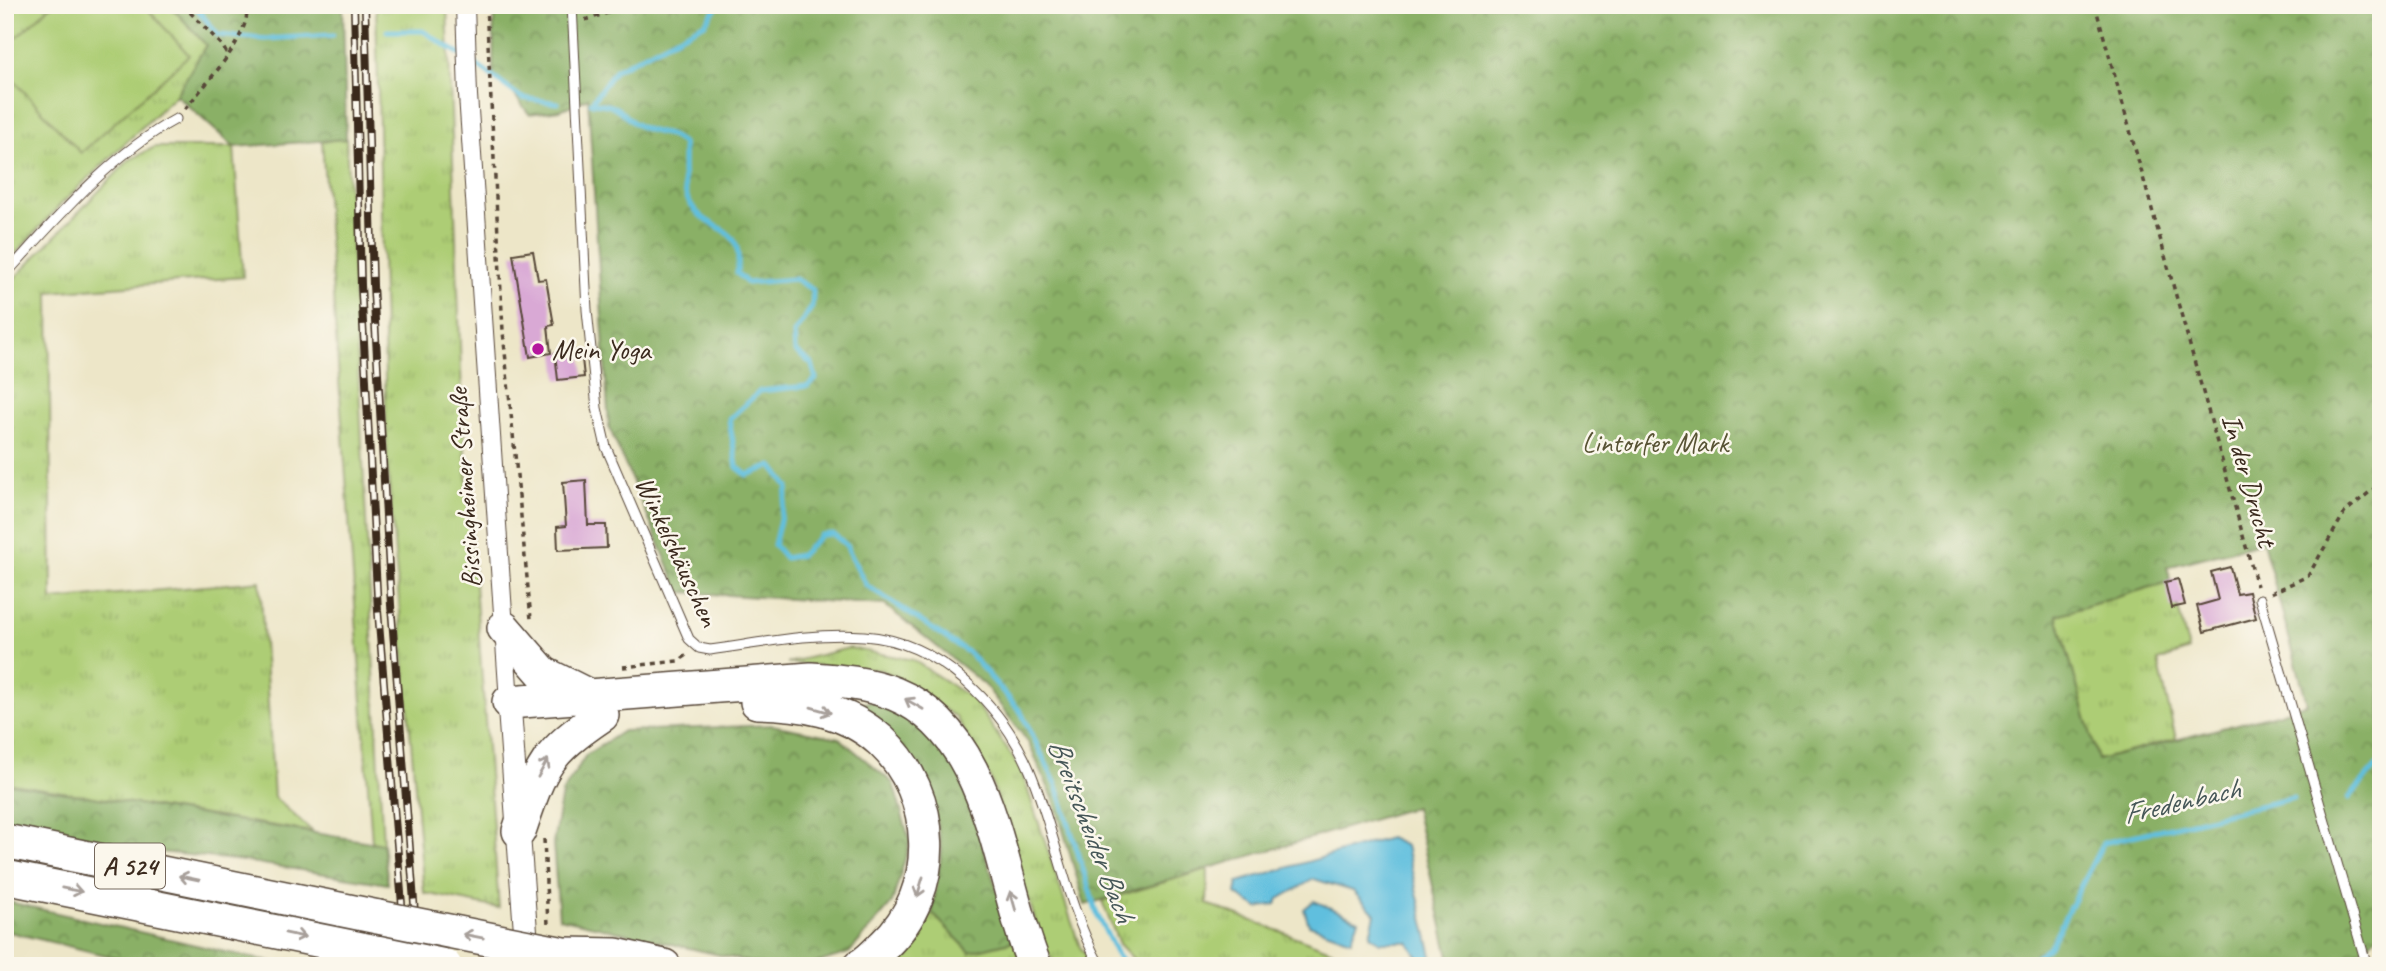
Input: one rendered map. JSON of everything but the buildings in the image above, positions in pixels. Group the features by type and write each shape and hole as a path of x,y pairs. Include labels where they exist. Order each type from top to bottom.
{"highway":[{"path":"519,630 543,673 597,706 797,703 844,716 881,741 913,780 926,828 925,872 913,909 892,938 860,966"},
{"path":"510,713 597,706 811,680 856,682 896,694 931,714 959,748 982,792 1023,936 1035,966"},
{"path":"531,832 536,781 559,746 597,706"},
{"name":"A 524","path":"5,841 377,917 556,942 614,966"},
{"name":"A 524","path":"5,877 445,966"},
{"path":"556,942 664,966"}],"street":[{"name":"Bissingheimer Straße","path":"465,5 468,94 519,630 510,713 531,832 528,966"}],"lane":[{"name":"Winkelshäuschen","path":"572,5 587,310 597,408 606,447 689,639 699,648 710,650 828,636 867,636 914,649 957,671 987,702 1030,770 1080,930 1100,966"},
{"path":"5,275 71,202 157,130 176,119"},
{"path":"2260,599 2367,966"}],"path":[{"path":"183,5 222,45 228,56"},
{"path":"176,119 228,56 243,27 247,5"},
{"path":"486,5 503,331 528,602 519,630"},
{"path":"573,23 633,5"},
{"name":"In der Drucht","path":"2095,5 2260,599"},
{"path":"2260,599 2308,576 2345,512 2381,483"},
{"path":"620,667 678,661 699,648"},
{"path":"531,832 556,942"}],"green space":[{"path":"11,5 170,5 206,45 176,95 61,204 5,265 5,10"},
{"path":"52,5 144,5 189,55 81,153 5,71 5,48"},
{"path":"170,5 343,5 346,139 234,147 176,95 206,45"},
{"path":"376,5 447,5 463,423 499,908 424,893 387,460"},
{"name":"Lintorfer Mark","path":"494,5 2381,5 2381,933 2357,953 2360,966 1451,966 1415,807 1085,905 1054,800 1028,742 985,685 885,605 680,592 609,427 588,98 560,110 529,114 510,89 493,77","holes":["2263,542 2307,703 2280,713 2098,760 2057,615 2171,581 2167,567"]},
{"path":"346,139 383,844 372,842 322,141"},
{"path":"155,147 234,147 243,277 49,292 52,600 260,581 274,797 313,832 5,783 5,288 129,160"},
{"path":"2171,581 2189,650 2158,661 2176,739 2098,760 2057,615"},
{"path":"849,648 913,660 974,700 1021,770 1080,947 1094,966 1057,966 1044,948 991,780 956,717 882,670 787,663"},
{"path":"872,701 921,724 953,757 1014,941 970,952 932,913 942,850 930,791 856,705"},
{"path":"772,725 839,738 893,783 910,842 892,903 849,953 807,966 767,966 559,918 553,843 562,793 586,755 623,731"},
{"path":"5,783 383,844 388,884 244,861 151,851 5,823"},
{"path":"1208,869 1207,904 1373,966 1140,966 1119,944 1102,901"},
{"path":"5,901 287,966 151,966 5,931"},
{"path":"932,913 970,952 1014,941 1023,966 883,966 912,939"}],"water":[{"path":"1389,838 1406,846 1433,960 1424,966 1408,942 1380,942 1370,935 1375,914 1353,891 1314,879 1279,899 1276,904 1258,908 1236,894 1238,882"},
{"path":"1314,901 1359,920 1351,940 1309,925 1304,909"}],"waterway":[{"name":"Breitscheider Bach","path":"194,5 218,35 265,39 333,35"},
{"path":"591,103 615,70 705,23 718,5"},
{"name":"Breitscheider Bach","path":"387,31 423,31 464,57"},
{"name":"Breitscheider Bach","path":"472,62 522,98 558,103"},
{"name":"Breitscheider Bach","path":"591,103 611,106 635,124 672,136 683,144 684,183 688,199 699,214 731,237 738,256 737,273 747,283 795,279 813,290 812,307 794,333 795,351 812,364 816,379 808,386 760,391 729,419 737,467 747,475 772,466 788,487 774,545 785,558 801,555 821,535 833,534 846,545 866,585 969,653 1021,712 1057,786 1097,914 1118,957 1129,966"},
{"name":"Fredenbach","path":"2349,798 2381,761"},
{"name":"Fredenbach","path":"2022,966 2050,946 2103,843 2293,798"},
{"name":"Breitscheider Bach","path":"1934,966 1973,966"}],"railway":[{"path":"354,5 361,285 378,611 407,966"},
{"path":"365,5 373,285 391,605 419,966"}],"place":[{"name":"Mein Yoga","path":"538,349"}]}
